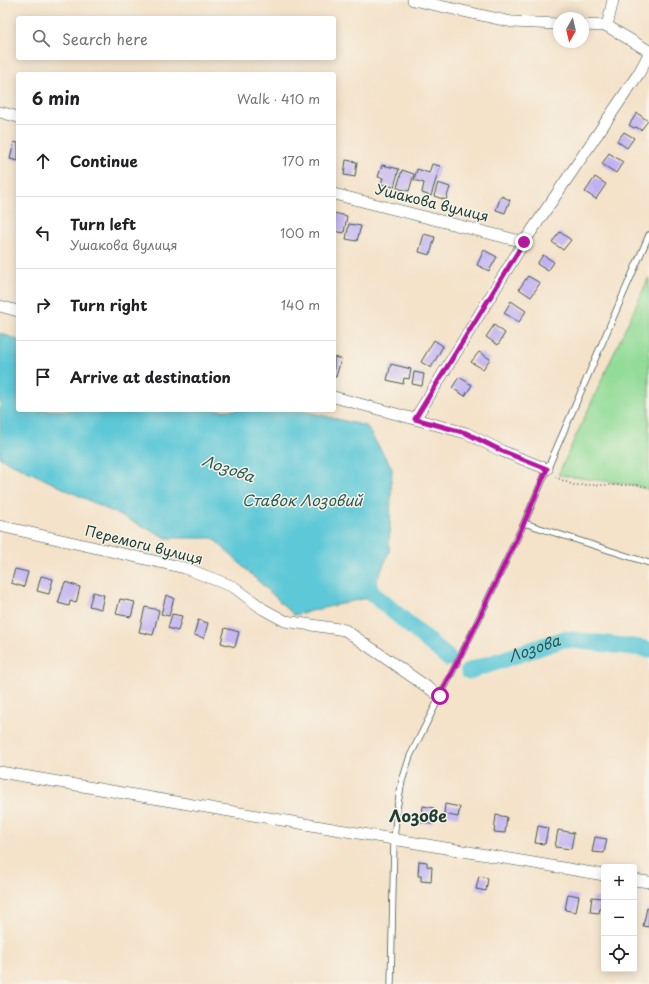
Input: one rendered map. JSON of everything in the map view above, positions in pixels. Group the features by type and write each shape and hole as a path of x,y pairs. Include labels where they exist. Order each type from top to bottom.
{"street":[{"path":"412,0 512,22 553,24"},
{"path":"608,26 613,0"},
{"path":"589,25 608,26 649,50"},
{"path":"415,419 524,242 639,73 649,54"},
{"path":"0,112 16,116"},
{"name":"Ушакова вулиця","path":"336,195 524,242"},
{"path":"0,306 16,310"},
{"path":"336,398 466,433 546,471"},
{"name":"Перемоги вулиця","path":"0,526 185,568 234,587 263,609 285,621 345,630 440,696"},
{"path":"0,772 601,874"},
{"path":"637,880 649,882"}],"lane":[{"path":"391,984 394,840 398,802 402,781 408,762 474,629 524,523 649,235"},
{"path":"524,523 649,562"}],"path":[{"path":"546,471 573,485 649,487"}],"green space":[{"path":"649,277 649,490 635,485 558,475"}],"water":[{"name":"Ставок Лозовий","path":"0,333 16,339 16,412 307,412 366,426 392,468 389,552 370,597 294,615 213,538 167,538 0,458"}],"building":[{"path":"637,113 648,121 641,130 629,125"},
{"path":"624,132 634,138 627,148 617,141"},
{"path":"14,142 16,142 16,160 10,159"},
{"path":"609,153 623,162 616,173 602,164"},
{"path":"346,160 357,162 355,177 344,175"},
{"path":"432,164 440,166 431,196 422,193 424,183 414,180 417,169 429,173"},
{"path":"382,165 399,169 394,187 381,184 383,178 378,177"},
{"path":"402,170 414,174 409,191 397,188"},
{"path":"595,177 606,184 596,199 585,192"},
{"path":"438,183 450,187 446,200 434,196"},
{"path":"501,196 510,200 505,213 496,210"},
{"path":"336,213 347,216 344,233 336,231"},
{"path":"349,224 361,226 357,241 346,239"},
{"path":"560,232 571,240 563,250 552,242"},
{"path":"424,234 435,237 430,255 419,252"},
{"path":"484,250 497,257 489,271 477,265"},
{"path":"543,255 554,262 548,271 537,264"},
{"path":"528,276 540,283 531,297 519,289"},
{"path":"511,301 526,311 519,322 504,313"},
{"path":"494,325 505,333 498,345 486,337"},
{"path":"434,340 443,346 431,368 421,362"},
{"path":"479,352 490,359 483,369 471,362"},
{"path":"336,358 341,359 336,377"},
{"path":"391,364 411,369 409,379 404,378 403,384 387,380"},
{"path":"414,372 424,374 422,386 412,384"},
{"path":"459,377 472,385 465,396 452,388"},
{"path":"15,569 28,572 24,587 11,583"},
{"path":"41,576 53,579 49,594 37,591"},
{"path":"65,582 80,587 76,603 70,601 69,606 58,603"},
{"path":"93,592 104,595 101,609 89,606"},
{"path":"166,595 174,598 169,616 161,614"},
{"path":"120,599 135,602 131,617 116,614"},
{"path":"145,607 159,610 153,635 139,632"},
{"path":"172,614 182,616 178,631 168,628"},
{"path":"198,620 208,623 204,638 194,635"},
{"path":"225,628 239,632 235,647 221,643"},
{"path":"445,804 460,807 458,817 444,814"},
{"path":"423,806 434,808 432,824 421,822"},
{"path":"496,815 507,817 505,833 494,832"},
{"path":"538,826 548,828 545,844 535,843"},
{"path":"558,830 574,833 571,849 555,847"},
{"path":"595,837 607,839 604,853 592,852"},
{"path":"419,861 427,862 427,866 432,867 431,882 421,881 421,876 418,876"},
{"path":"479,876 488,878 486,891 476,889"},
{"path":"568,894 579,896 576,912 565,910"},
{"path":"592,897 601,898 599,913 590,912"},
{"path":"647,908 649,909 649,927 643,926"}],"waterway":[{"name":"Лозова","path":"362,572 372,593 448,658"},
{"name":"Лозова","path":"469,671 564,639 649,650"}],"district":[{"name":"Лозове","path":"418,816"}],"route":[{"path":"440,696 474,629 524,523 547,469 502,451 466,433 415,419 524,242"}]}
